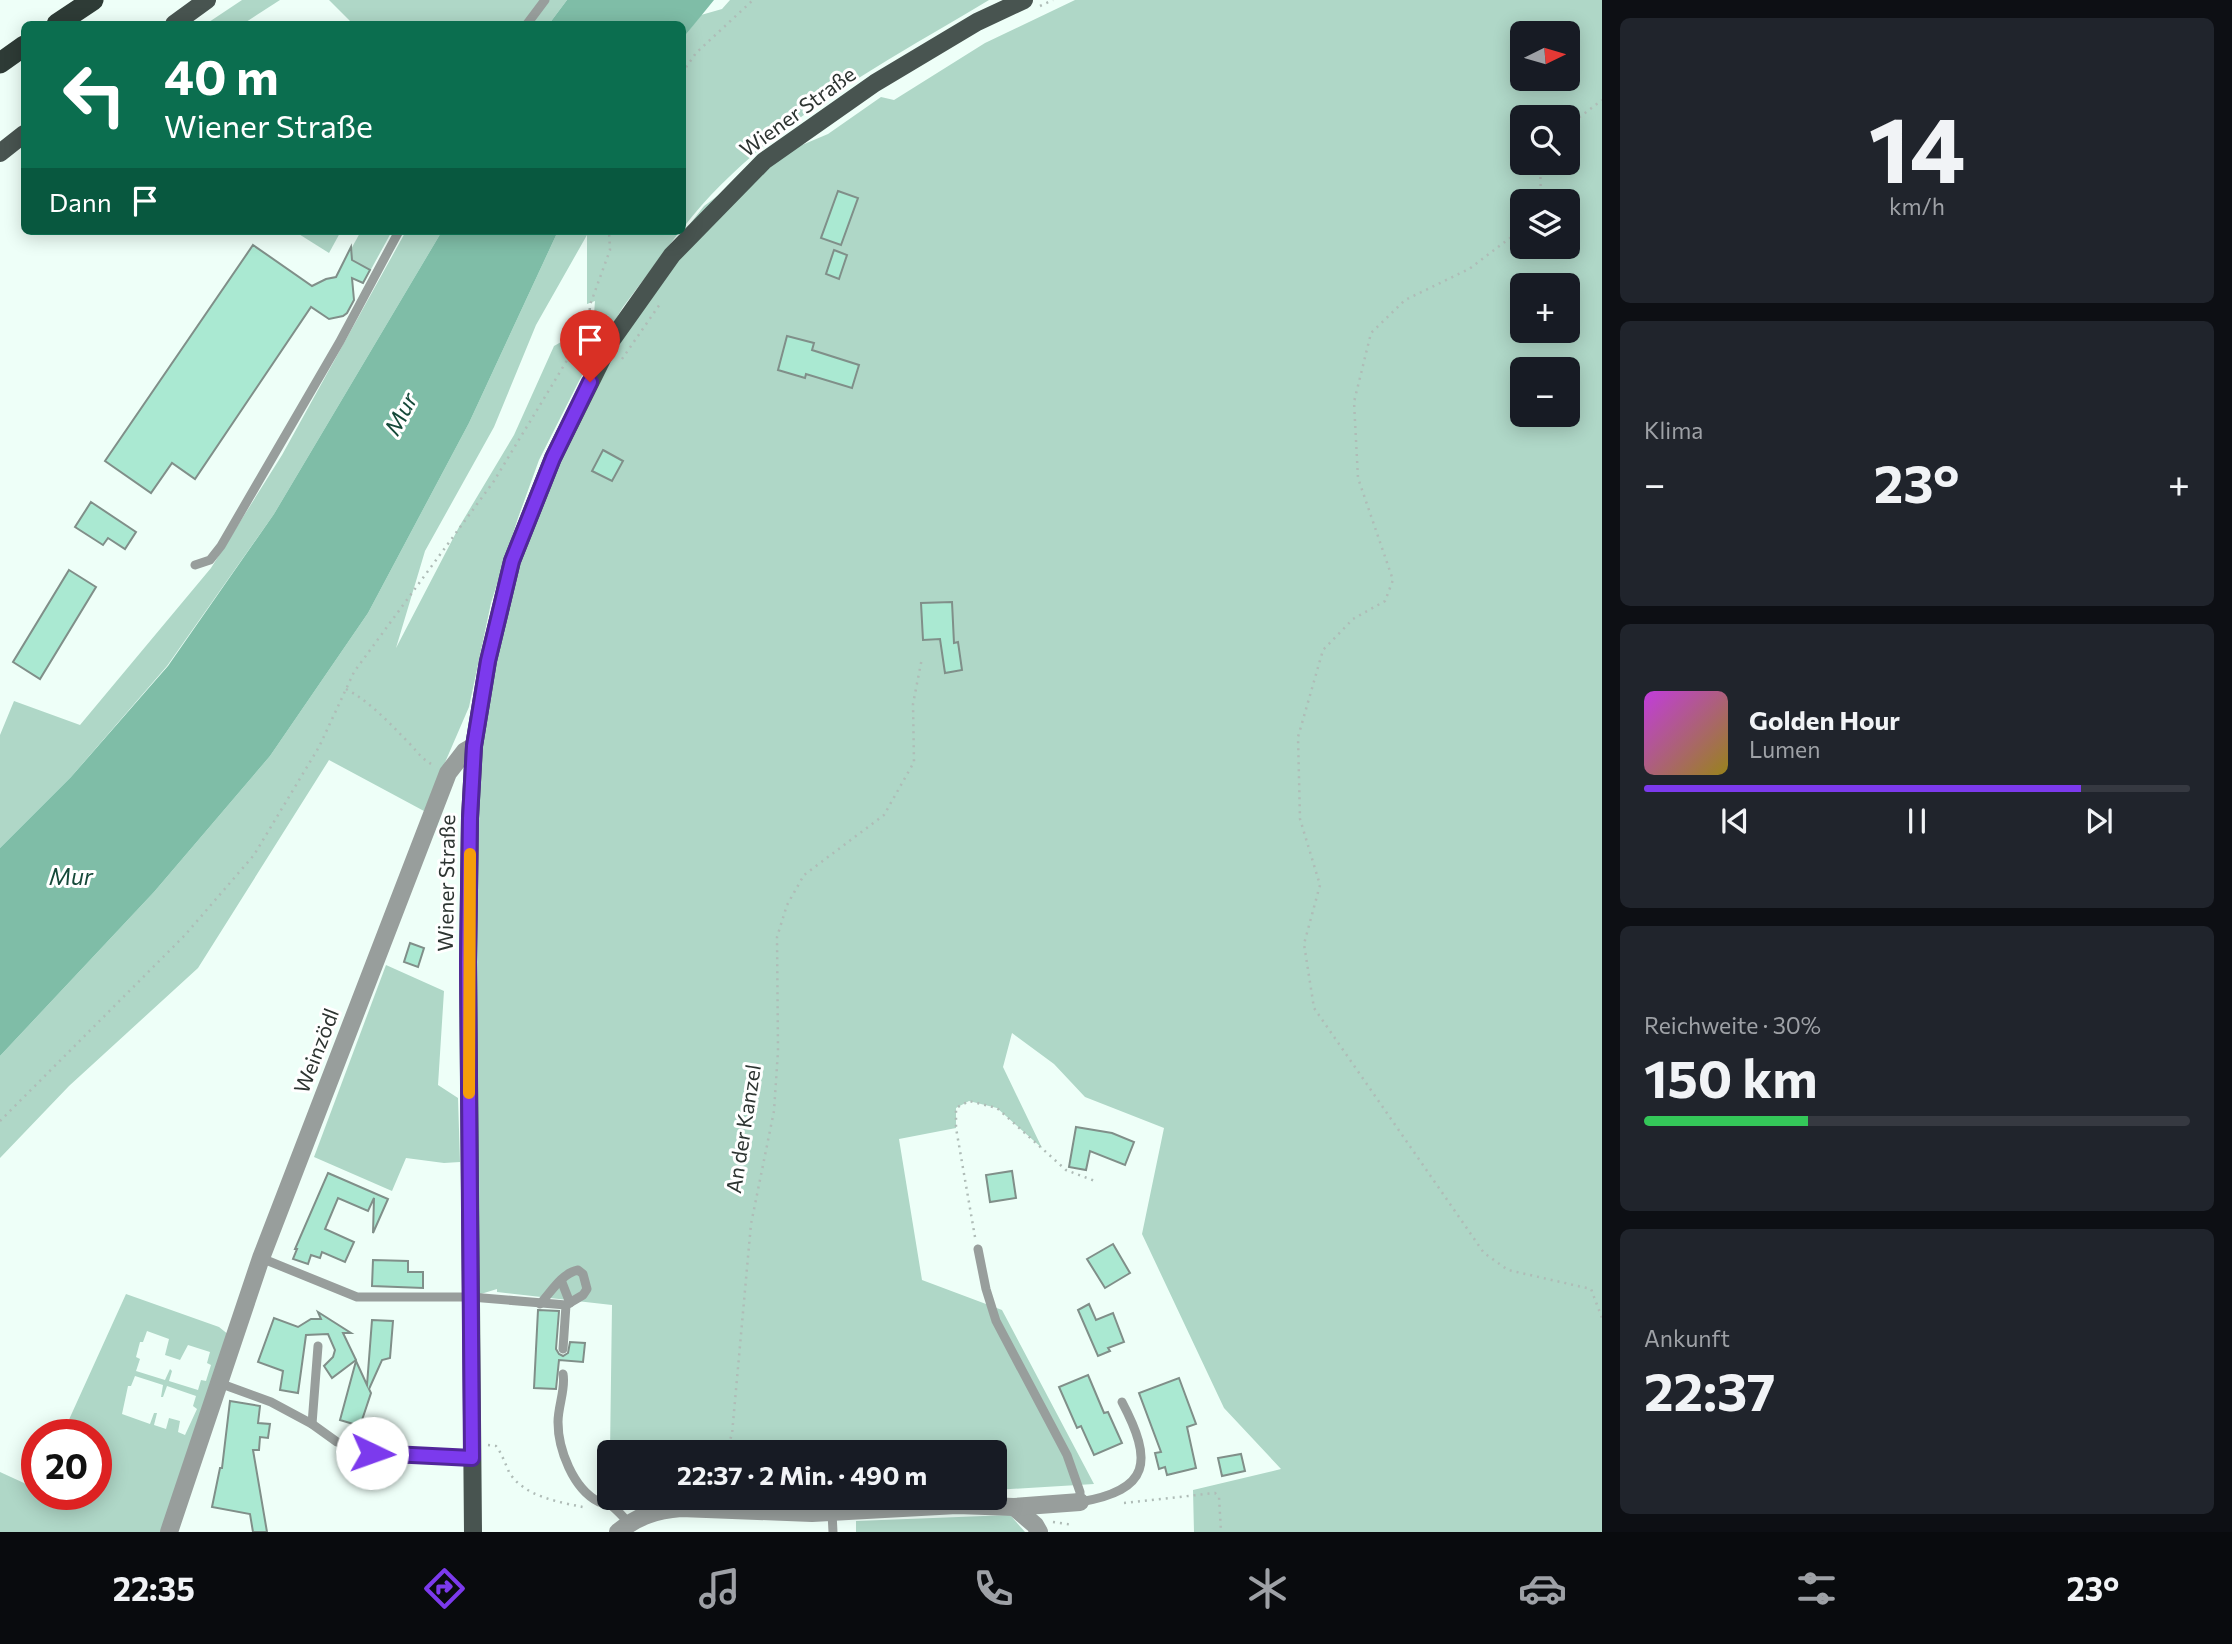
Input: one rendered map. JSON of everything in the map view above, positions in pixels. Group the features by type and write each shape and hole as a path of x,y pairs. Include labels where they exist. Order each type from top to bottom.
{"highway":[{"path":"62,21 90,2"},
{"path":"0,63 21,48"}],"main road":[{"path":"178,21 207,0"},
{"name":"Wiener Straße","path":"473,1532 468,962 470,818 474,746 488,661 512,561 553,458 611,341 671,255 764,161 875,83 977,22 1024,0"},
{"path":"0,153 21,136"}],"street":[{"name":"Weinzödl","path":"169,1532 261,1258 448,773 465,751 474,746"},
{"path":"624,1527 643,1515 681,1508 783,1514 957,1505 1014,1507 1080,1502"},
{"path":"1014,1507 1035,1525 1039,1532"}],"lane":[{"path":"529,21 545,0"},
{"path":"195,565 209,560 221,546 339,343 398,235"},
{"path":"978,1249 996,1321 1066,1455 1080,1492 1080,1502 1099,1499 1131,1485 1142,1468 1135,1427 1122,1402"},
{"path":"261,1258 357,1297 471,1297 540,1304 568,1304 583,1295 587,1289 586,1281 578,1270 572,1271 540,1304"},
{"path":"561,1280 568,1304 563,1349"},
{"path":"312,1423 318,1346"},
{"path":"563,1374 559,1401 559,1438 569,1468 575,1481 598,1502 609,1504 624,1527"},
{"path":"219,1383 271,1402 312,1423 337,1442 372,1453 472,1458"},
{"path":"832,1513 833,1532"}],"path":[{"path":"686,68 696,53 753,0"},
{"path":"1580,116 1602,100"},
{"path":"0,1121 185,935 254,856 319,747 354,672 494,481 589,324 590,305 610,250 609,235"},
{"path":"1510,238 1469,269 1405,300 1371,333 1354,402 1358,478 1393,580 1385,600 1353,619 1323,650 1298,737 1300,819 1320,885 1304,944 1314,1008 1484,1253 1508,1270 1591,1289 1602,1318"},
{"path":"621,362 665,297"},
{"path":"589,324 611,341"},
{"name":"An der Kanzel","path":"730,1440 751,1224 774,1111 778,1051 777,937 787,905 804,875 884,815 914,761 913,704 922,658"},
{"path":"346,689 365,699 421,759 448,773"},
{"path":"978,1249 958,1140 956,1108 969,1101 997,1108 1066,1170 1095,1181"},
{"path":"488,1445 496,1446 510,1473 523,1489 562,1503 587,1508"},
{"path":"1121,1503 1215,1493 1219,1497 1221,1532"}],"shaded area":[{"path":"242,0 280,0 248,21 210,21"},
{"path":"329,0 567,0 551,21 350,21"},
{"path":"730,0 989,0 865,74 785,129 748,159 686,225 686,34 701,15 722,9"},
{"path":"1075,0 1602,0 1602,1532 1194,1532 1193,1490 1281,1469 1224,1408 1142,1234 1164,1128 1085,1097 1054,1064 1012,1033 1003,1067 1042,1148 997,1108 969,1101 956,1108 956,1128 899,1139 922,1280 1002,1310 1094,1484 1007,1489 1007,1440 610,1440 612,1305 497,1292 497,1289 471,1297 470,818 512,561 626,305 681,235 686,235 686,229 704,206 764,161 828,134 881,97 894,100 985,43"},
{"path":"300,235 339,235 329,253"},
{"path":"359,235 390,235 363,284 339,271"},
{"path":"404,235 440,235 274,514 167,666 71,777 0,848 0,735 14,701 80,725 211,568 282,455"},
{"path":"556,235 587,235 677,235 623,307 580,379 539,460 491,603 469,707 424,811 329,760 198,968 69,1086 0,1158 0,1056 154,892 270,756 368,613 469,423","holes":["587,235 587,304 595,301 594,314 598,319 609,315 554,346 514,435 459,527 396,648 425,551 494,427 536,325"]},
{"path":"386,965 444,991 438,1085 458,1098 460,1162 444,1163 406,1158 392,1191 314,1157"},
{"path":"126,1294 219,1327 234,1339 169,1532 0,1532 0,1472 21,1482 21,1510 112,1510 112,1419 69,1419","holes":["147,1331 169,1339 165,1355 180,1360 188,1345 210,1352 207,1363 211,1365 206,1381 201,1380 198,1390 169,1381 172,1371 170,1369 165,1380 136,1371 140,1359 136,1357 140,1342 143,1342","135,1376 163,1385 161,1397 167,1386 196,1396 193,1406 197,1409 185,1435 178,1432 180,1421 169,1418 166,1429 154,1425 157,1413 154,1413 150,1424 122,1414 128,1386 131,1386"]},
{"path":"1010,1515 1025,1532 856,1532 856,1521"}],"water":[{"path":"567,0 714,0 686,34 686,21 551,21"},
{"name":"Mur","path":"440,235 556,235 469,423 368,613 270,756 154,892 0,1056 0,848 71,777 168,666 274,514"}],"building":[{"path":"838,191 858,198 841,245 821,238"},
{"path":"253,245 312,286 336,277 351,247 352,260 370,270 363,283 352,278 354,300 343,316 329,319 311,307 195,479 172,463 151,493 105,461"},
{"path":"834,250 847,255 839,279 826,274"},
{"path":"787,336 814,343 812,350 859,365 852,388 806,374 805,378 778,370"},
{"path":"603,450 623,461 612,481 592,471"},
{"path":"91,502 136,532 125,549 108,538 103,545 75,527"},
{"path":"69,570 96,587 40,679 13,662"},
{"path":"952,602 954,643 958,642 962,670 945,673 940,639 923,640 921,603"},
{"path":"410,943 424,948 418,967 404,962"},
{"path":"1076,1127 1112,1133 1134,1142 1125,1165 1090,1151 1086,1170 1069,1167"},
{"path":"1012,1171 1016,1198 990,1202 986,1175"},
{"path":"328,1173 388,1199 373,1233 374,1198 368,1211 338,1198 325,1229 354,1242 345,1262 322,1252 320,1258 311,1255 308,1264 293,1259 295,1249"},
{"path":"1113,1244 1130,1273 1105,1288 1087,1259"},
{"path":"373,1260 408,1261 408,1272 423,1272 423,1288 372,1286"},
{"path":"1089,1304 1096,1320 1113,1313 1124,1342 1108,1348 1110,1351 1098,1356 1078,1310"},
{"path":"538,1310 559,1311 556,1349 559,1354 563,1356 568,1353 570,1342 585,1343 583,1362 559,1360 556,1389 534,1388"},
{"path":"318,1312 351,1333 343,1333 356,1360 332,1378 324,1366 333,1357 335,1350 328,1334 306,1335 298,1393 280,1390 283,1371 258,1362 274,1318 298,1327 311,1319 321,1319"},
{"path":"372,1320 393,1321 390,1358 382,1360 369,1389 371,1393 360,1426 340,1420 356,1361 367,1385"},
{"path":"1088,1375 1104,1413 1108,1412 1122,1443 1094,1455 1081,1426 1077,1428 1059,1387"},
{"path":"1179,1378 1196,1424 1187,1427 1196,1468 1167,1475 1165,1467 1159,1469 1155,1453 1161,1452 1139,1393"},
{"path":"230,1401 260,1406 258,1423 270,1424 268,1438 260,1437 259,1450 253,1450 267,1532 253,1532 250,1514 212,1507 222,1468"},
{"path":"1241,1454 1245,1471 1222,1476 1218,1458"}],"slow traffic":[{"path":"469,1093 470,854"}],"route":[{"path":"372,1453 472,1458 468,962 474,746 488,661 512,561 553,458 590,382"}]}
